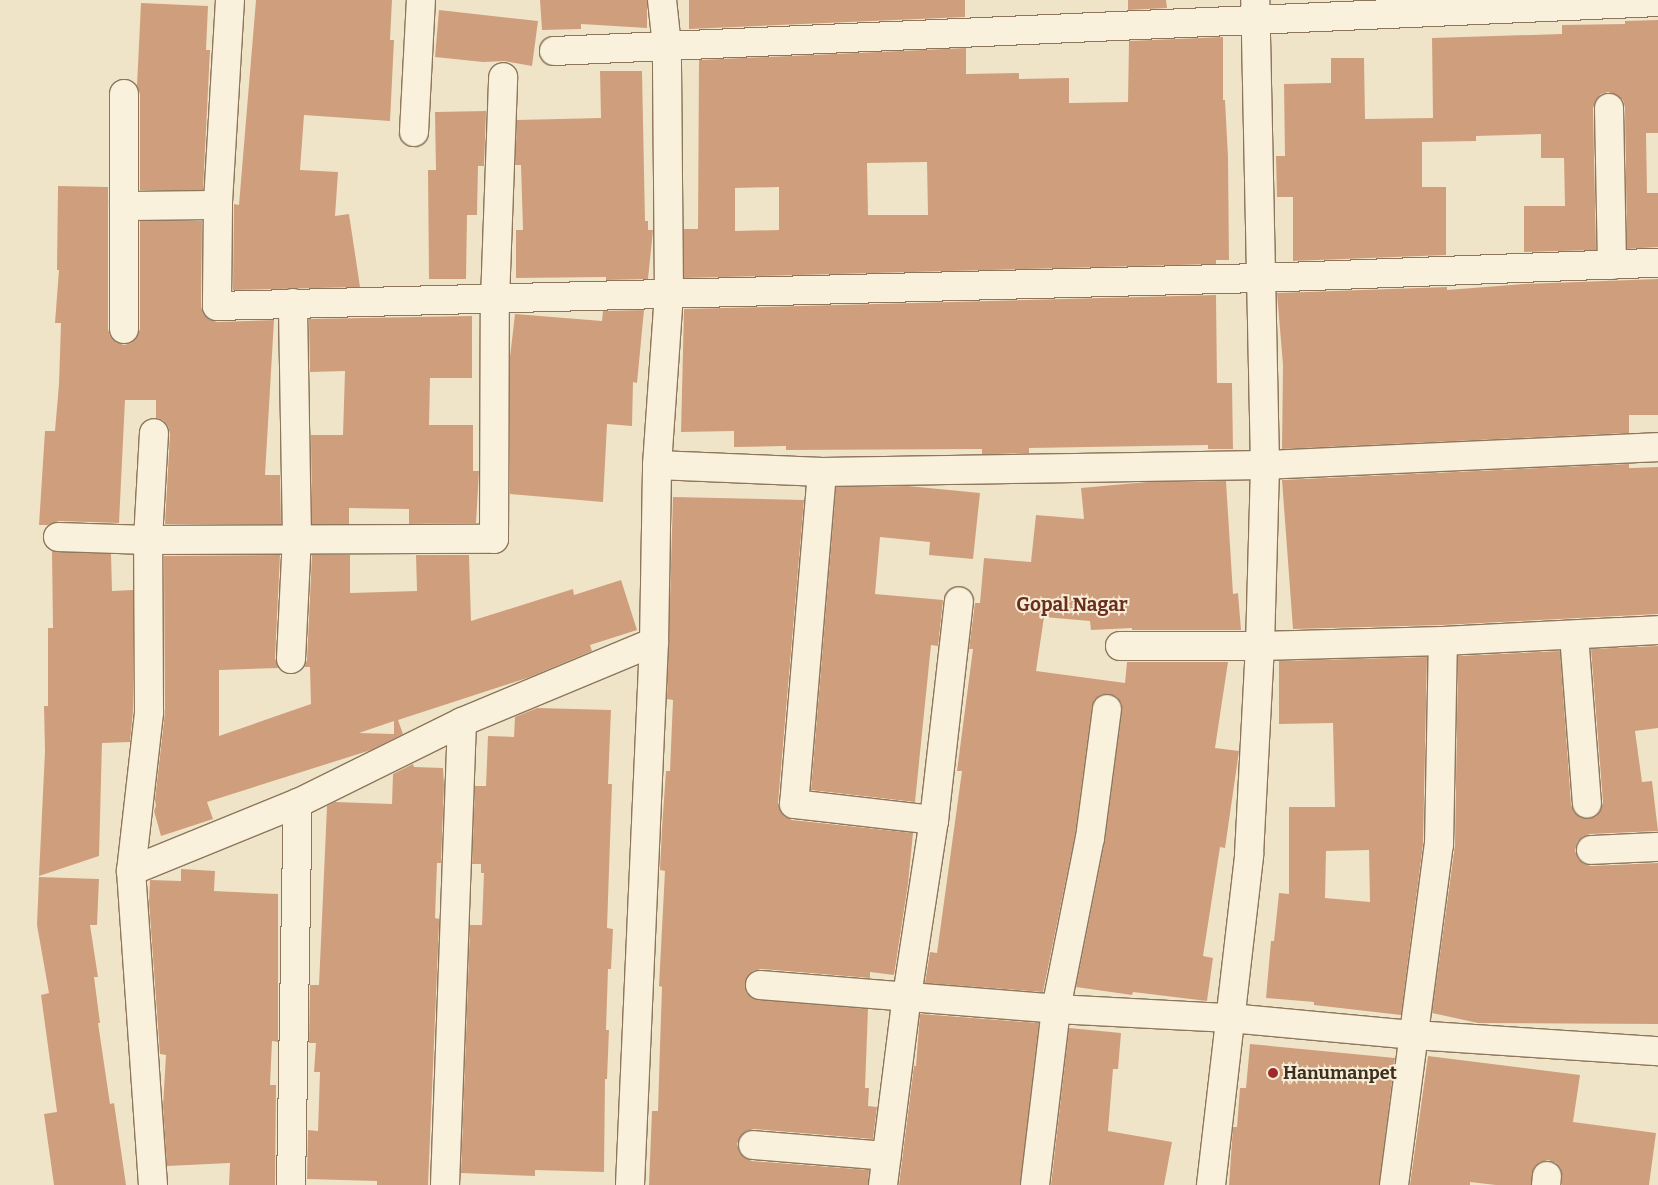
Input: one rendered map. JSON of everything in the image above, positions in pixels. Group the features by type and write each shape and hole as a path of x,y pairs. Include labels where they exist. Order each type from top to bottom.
{"street":[{"path":"230,0 218,205 217,306 1260,278 1658,263"},
{"path":"414,132 421,0"},
{"path":"630,1185 654,642 657,465 669,294 668,46 662,0"},
{"path":"554,51 668,46 1255,10 1658,2"},
{"path":"1211,1185 1248,856 1260,646 1265,466 1255,10"},
{"path":"58,538 148,540 297,538 494,539 495,300 503,76"},
{"path":"124,94 124,329"},
{"path":"1610,108 1612,264"},
{"path":"124,206 218,205"},
{"path":"291,659 297,538 293,303"},
{"path":"153,1185 131,871 149,712 148,540 154,433"},
{"path":"657,465 822,472 1265,466 1658,447"},
{"path":"822,472 794,804 934,820"},
{"path":"883,1185 907,996 934,820 959,601"},
{"path":"1120,646 1260,646 1443,641 1658,630"},
{"path":"1574,635 1587,803"},
{"path":"1394,1185 1439,845 1443,641"},
{"path":"131,871 298,803 462,722 654,642"},
{"path":"1035,1185 1056,1009 1090,838 1107,709"},
{"path":"445,1185 462,722"},
{"path":"291,1185 298,803"},
{"path":"1591,850 1658,846"},
{"path":"760,985 1056,1009 1230,1018 1414,1034 1658,1051"},
{"path":"753,1145 887,1156"}],"building":[{"path":"256,0 392,0 390,40 394,40 390,121 304,115 300,170 338,172 335,216 349,214 360,287 233,290 234,204 239,205"},
{"path":"540,0 647,0 647,28 581,24 581,29 542,30"},
{"path":"689,0 965,0 965,17 689,29"},
{"path":"1128,0 1166,0 1167,8 1128,10"},
{"path":"141,3 208,6 206,50 210,50 203,190 140,190 140,94 137,86"},
{"path":"439,10 538,21 532,66 504,61 483,62 435,57"},
{"path":"1658,20 1658,133 1646,133 1647,193 1658,193 1658,247 1627,249 1625,108 1623,100 1617,95 1608,92 1601,94 1593,108 1596,250 1524,252 1524,206 1565,206 1564,158 1541,158 1541,134 1476,136 1476,141 1422,142 1422,187 1446,187 1446,255 1293,261 1293,197 1277,197 1276,156 1285,156 1284,84 1331,83 1331,58 1364,58 1365,119 1433,118 1432,38 1562,34 1562,25 1625,24 1625,21"},
{"path":"1223,37 1223,100 1225,100 1228,157 1229,260 1216,260 1216,264 684,278 684,229 698,229 699,60 966,48 966,74 1019,73 1019,79 1069,78 1069,103 1128,102 1129,41","holes":["927,162 928,215 868,215 867,163","779,187 779,230 735,231 735,188"]},
{"path":"600,71 642,71 645,221 648,221 648,230 653,230 648,279 606,280 606,277 516,278 516,230 523,230 521,165 515,165 517,120 601,118"},
{"path":"486,111 484,166 478,166 477,215 467,215 466,279 429,279 428,170 436,170 435,112"},
{"path":"58,186 108,187 108,329 110,336 116,342 124,345 131,343 137,337 140,329 140,221 202,221 201,306 203,313 209,319 217,322 274,320 265,475 280,475 281,524 165,524 170,434 168,426 163,420 156,418 156,400 125,400 119,523 59,521 48,525 39,525 45,431 55,431 59,384 61,323 55,323 59,270 57,270"},
{"path":"1658,279 1658,415 1629,415 1629,433 1282,449 1283,365 1277,293 1447,287 1447,290 1524,284"},
{"path":"1216,295 1217,383 1232,383 1233,449 1208,449 1208,445 1029,448 1029,453 998,454 982,454 982,449 786,450 786,446 734,447 734,431 681,432 684,309"},
{"path":"644,310 637,383 633,382 632,426 607,424 603,502 510,494 510,357 515,314 602,321 603,311"},
{"path":"472,316 472,378 430,378 429,425 473,425 473,471 479,471 476,523 409,524 409,509 349,508 349,524 312,524 311,435 343,435 345,371 310,372 309,319"},
{"path":"1629,464 1629,468 1658,467 1658,614 1442,625 1293,629 1282,480"},
{"path":"1226,481 1233,594 1238,593 1241,630 1132,630 1132,628 1091,630 1090,621 1044,617 1036,671 1125,683 1127,662 1228,662 1215,748 1239,751 1225,848 1220,847 1203,956 1213,958 1207,1001 1133,992 1132,995 1076,987 1105,840 1122,711 1122,704 1117,697 1109,694 1102,694 1095,699 1092,707 1075,835 1043,992 925,983 930,952 937,953 962,771 957,771 973,649 969,649 975,603 980,603 984,558 1031,562 1036,515 1084,519 1081,488 1147,482"},
{"path":"908,486 980,493 973,559 929,555 930,542 880,537 875,594 943,600 938,646 931,645 915,802 811,790 836,487"},
{"path":"673,497 804,500 778,803 780,810 784,816 792,820 913,833 908,884 894,975 870,972 870,978 761,969 753,971 747,977 745,983 746,992 752,998 758,1000 868,1009 865,1088 869,1088 868,1106 877,1107 873,1139 754,1129 746,1131 740,1137 737,1144 739,1152 745,1158 752,1161 869,1170 868,1185 649,1185 652,1111 658,1111 662,987 659,986 665,871 660,870 666,771 670,771 673,700 667,699"},
{"path":"52,551 111,554 112,591 133,590 133,711 130,742 102,743 99,856 39,876 45,751 44,706 48,706 48,628 53,628"},
{"path":"280,555 275,658 279,668 219,670 219,736 311,704 310,667 304,667 307,660 312,555 350,555 350,593 417,591 416,555 469,555 471,621 573,589 574,595 621,580 637,630 590,645 592,651 530,677 398,720 403,734 371,750 207,802 213,819 161,836 154,811 165,712 164,556","holes":["394,721 394,734 359,733"]},
{"path":"1658,646 1658,728 1635,731 1642,782 1652,781 1658,831 1590,834 1582,837 1577,842 1575,850 1578,859 1584,864 1591,866 1658,863 1658,1024 1478,1023 1432,1013 1455,845 1458,656 1560,651 1571,804 1574,812 1588,819 1596,816 1603,802 1591,649"},
{"path":"1427,657 1423,844 1401,1015 1314,1005 1314,1002 1266,998 1271,941 1274,941 1279,893 1289,894 1289,807 1335,807 1333,723 1279,724 1279,661","holes":["1369,850 1370,902 1325,898 1326,851"]},
{"path":"537,708 611,710 608,784 612,784 607,928 613,929 611,969 608,969 606,1030 609,1030 607,1079 605,1079 604,1172 535,1170 535,1176 461,1173 470,925 482,925 484,873 481,873 481,864 472,864 475,786 486,786 488,736 514,737 515,717"},
{"path":"413,764 414,767 443,768 444,785 441,863 437,863 435,918 439,919 439,924 428,1185 377,1185 377,1181 307,1179 308,1130 318,1131 320,1072 314,1072 316,1043 309,1043 310,985 319,985 327,806 335,802 392,804 393,774"},
{"path":"181,869 215,871 214,891 278,894 278,1042 272,1041 270,1085 276,1085 275,1185 229,1185 230,1163 167,1166 163,1106 166,1055 160,1054 149,901 150,880 181,881"},
{"path":"39,877 99,879 97,925 90,925 98,977 94,977 100,1023 98,1023 110,1104 114,1103 126,1185 54,1185 44,1114 57,1112 41,995 49,993 37,925"},
{"path":"920,1014 1039,1023 1020,1185 899,1185 914,1066 916,1066"},
{"path":"1069,1028 1121,1033 1118,1069 1113,1069 1108,1131 1172,1142 1164,1185 1051,1185"},
{"path":"1250,1044 1395,1058 1379,1185 1229,1185 1233,1127 1237,1127 1240,1088 1246,1088"},
{"path":"1428,1056 1580,1075 1573,1122 1656,1133 1649,1185 1562,1185 1561,1169 1556,1163 1548,1160 1540,1162 1534,1167 1531,1185 1496,1185 1470,1182 1470,1185 1410,1185"}],"place":[{"name":"Hanumanpet","path":"1273,1073"}],"district":[{"name":"Gopal Nagar","path":"1072,605"}]}
